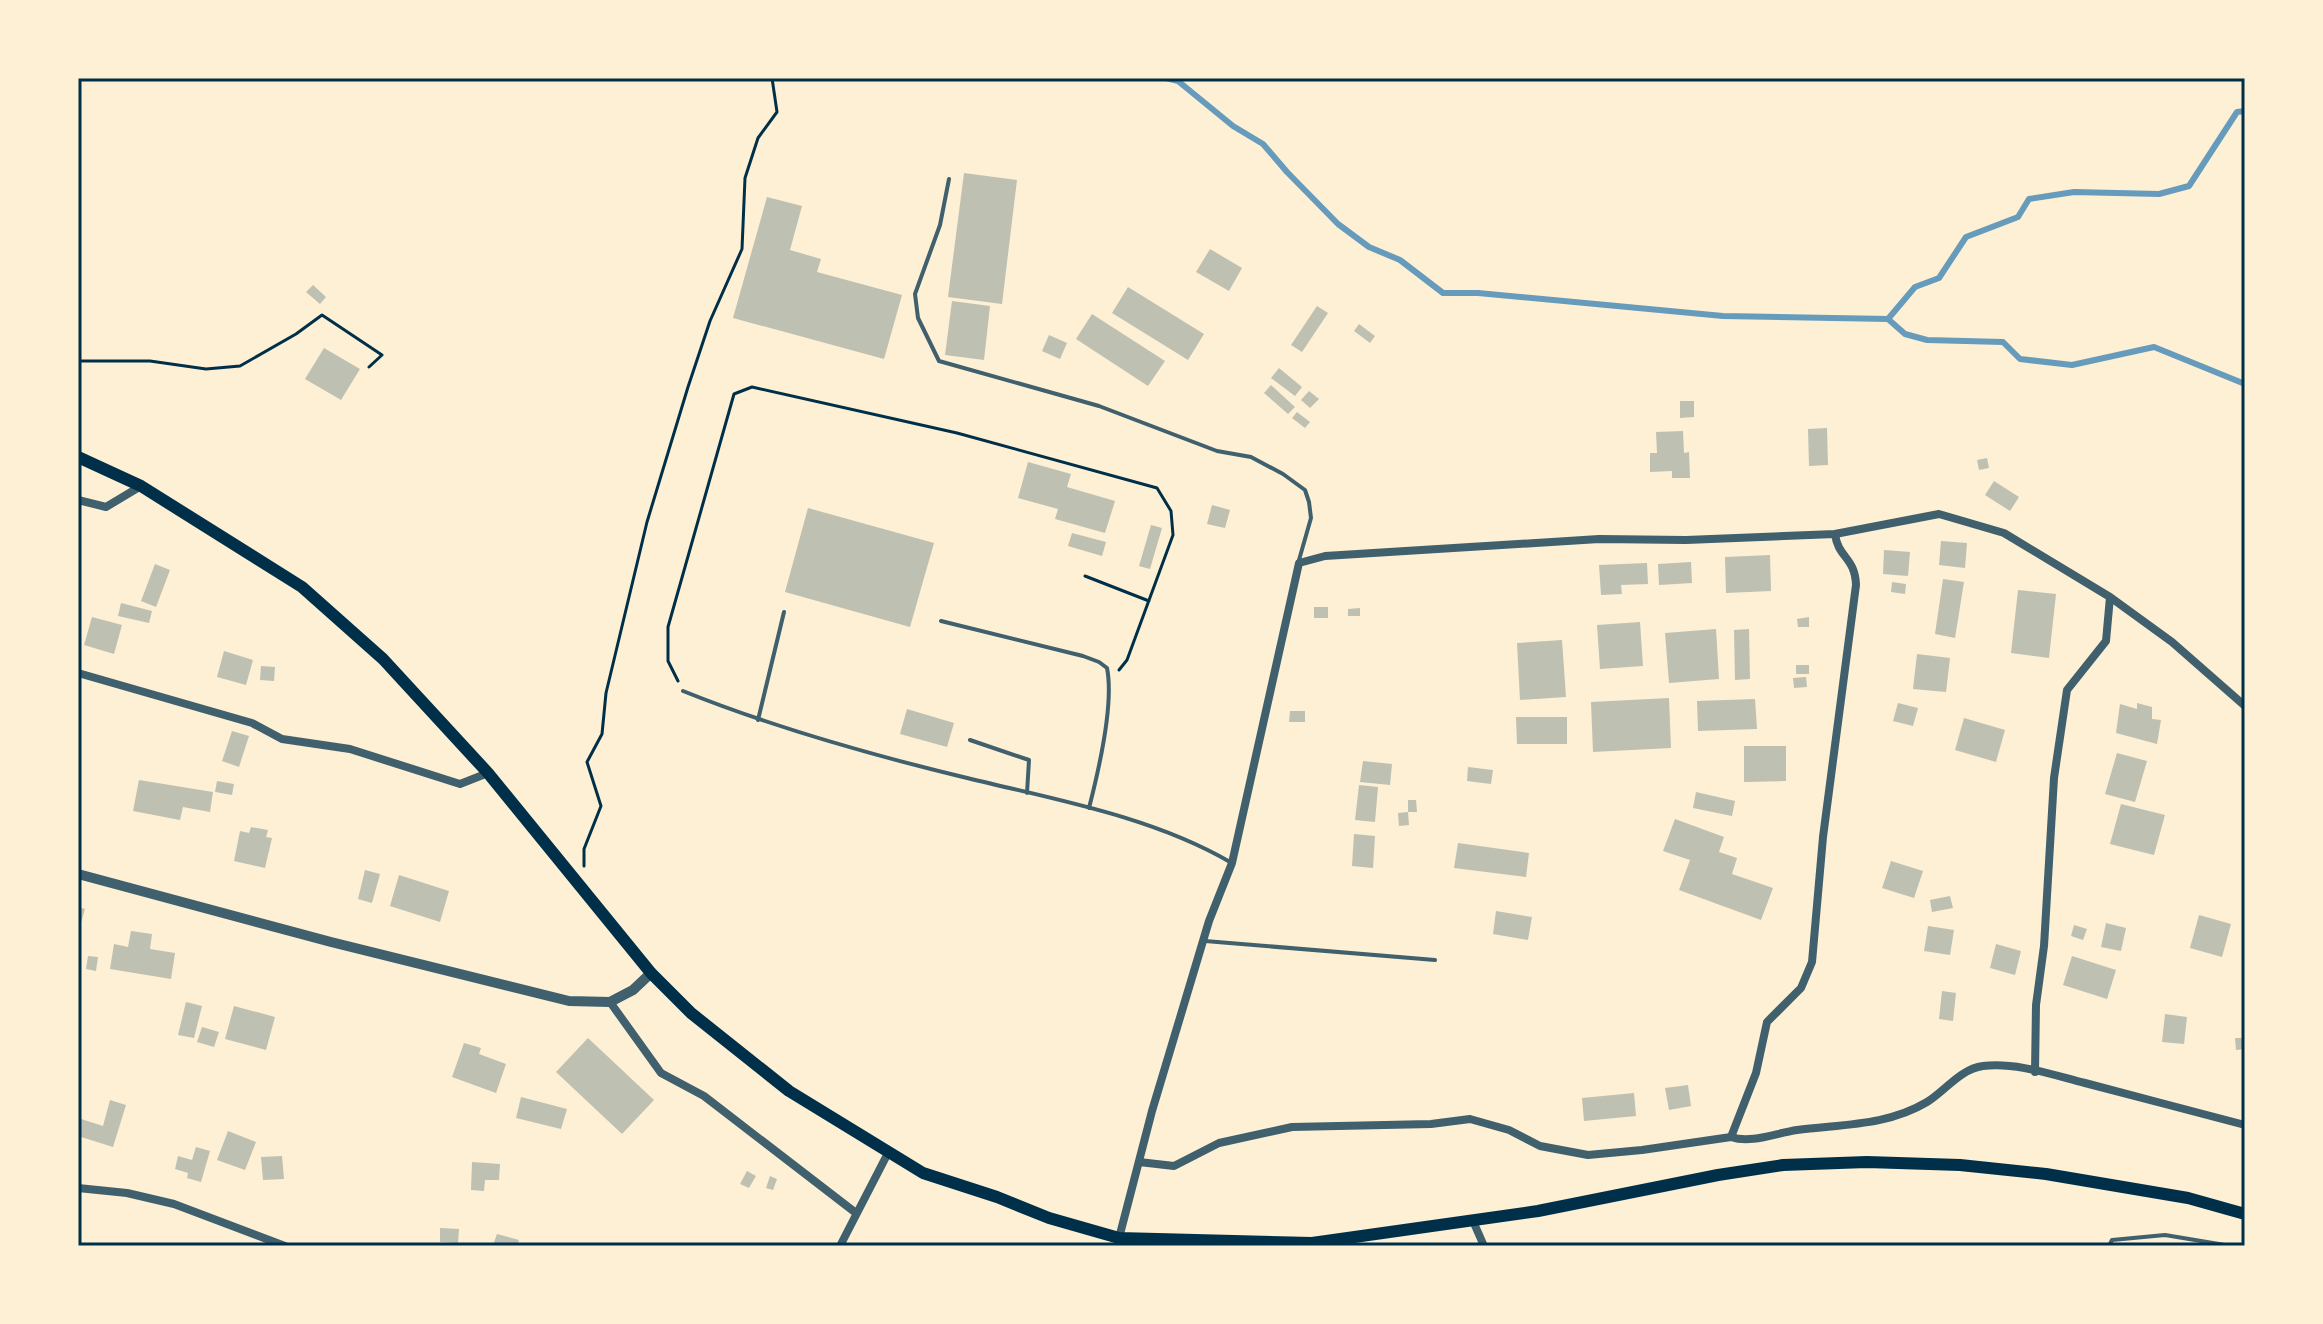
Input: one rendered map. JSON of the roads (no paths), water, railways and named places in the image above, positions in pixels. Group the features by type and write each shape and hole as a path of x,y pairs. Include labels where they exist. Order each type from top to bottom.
{"main road":[{"path":"78,457 141,486 302,587 383,659 488,773 651,973 691,1013 789,1091 923,1173 1049,1218 1119,1238 1312,1243 1473,1221 1783,1165 1867,1162 1960,1165 2046,1174 2175,1196 2245,1214"}],"street":[{"path":"78,500 106,507 141,486"},
{"path":"1119,1238 1203,941 1232,863 1299,563 1347,554 1599,539 1686,540 1835,534 1939,514 2004,533 2110,597 2172,642 2245,706"},
{"path":"1731,1137 1756,1073 1767,1022 1801,988 1812,962 1828,790 1856,585 1856,570 1836,546 1835,534"},
{"path":"2035,1072 2036,1005 2044,946 2054,778 2067,690 2106,641 2110,597"},
{"path":"78,673 252,723 282,739 350,749 460,784 488,773"},
{"path":"78,874 331,942 569,1001 610,1002 633,990 651,973"},
{"path":"610,1002 661,1073 704,1096 856,1213"},
{"path":"1139,1162 1174,1166 1219,1143 1292,1127 1431,1124 1470,1119 1509,1130 1540,1146 1588,1155 1731,1137 1741,1141 1798,1130 1846,1127 1897,1116 1928,1102 1963,1073 1981,1066 2012,1067 2035,1072 2245,1125"},
{"path":"840,1246 888,1153"},
{"path":"78,1188 127,1193 174,1204 285,1246"},
{"path":"1473,1221 1484,1246"}],"lane":[{"path":"949,179 940,225 915,294 918,318 939,361 1099,406 1217,451 1251,457 1283,474 1305,490 1309,502 1311,518 1299,563"},
{"path":"758,720 784,612"},
{"path":"941,621 1083,656 1107,668 1110,680 1103,737 1089,808"},
{"path":"683,691 758,720 858,752 1089,808 1195,842 1232,863"},
{"path":"970,740 1029,760 1027,793"},
{"path":"1203,941 1435,960"},
{"path":"2109,1246 2112,1240 2165,1235 2231,1246"}],"waterway":[{"path":"1166,78 1178,81 1233,126 1263,144 1338,224 1369,247 1400,260 1443,293 1478,293 1723,316 1888,319 1915,287 1939,278 1966,237 2018,217 2029,199 2074,192 2159,194 2189,186 2237,112 2245,111"},
{"path":"1888,319 1905,334 1927,340 2003,342 2020,359 2072,365 2154,347 2245,384"}]}
